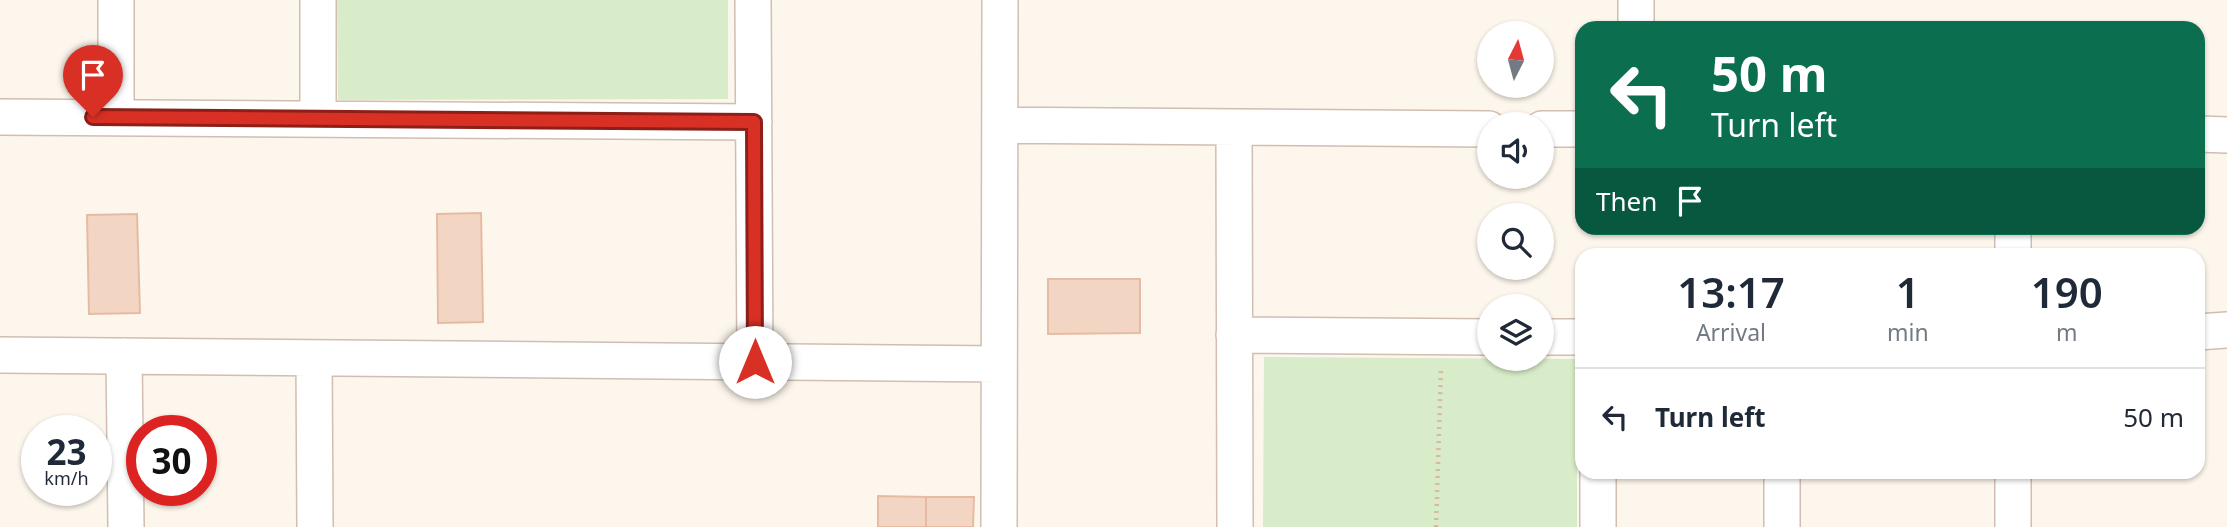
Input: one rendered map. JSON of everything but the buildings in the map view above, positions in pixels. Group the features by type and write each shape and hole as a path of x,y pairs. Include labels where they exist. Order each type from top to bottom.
{"street":[{"path":"116,0 116,118"},
{"path":"318,0 318,119"},
{"path":"753,0 755,362"},
{"path":"999,527 1000,0"},
{"path":"1636,0 1636,21"},
{"path":"0,117 754,122"},
{"path":"1000,125 1477,129"},
{"path":"1234,127 1235,527"},
{"path":"1554,129 1575,130"},
{"path":"2205,134 2227,135"},
{"path":"2205,332 2227,330"},
{"path":"1234,335 1477,337"},
{"path":"1554,337 1575,337"},
{"path":"0,355 999,364"},
{"path":"124,356 126,527"},
{"path":"314,358 315,527"},
{"path":"1598,479 1598,527"},
{"path":"1782,479 1782,527"},
{"path":"2013,479 2013,527"}],"path":[{"path":"1436,527 1442,336"}],"green space":[{"path":"337,0 728,0 728,99 338,100"},
{"path":"1264,357 1477,358 1477,371 1554,371 1554,359 1575,359 1577,527 1263,527"}],"route":[{"path":"93,117 754,122 755,362"}]}
